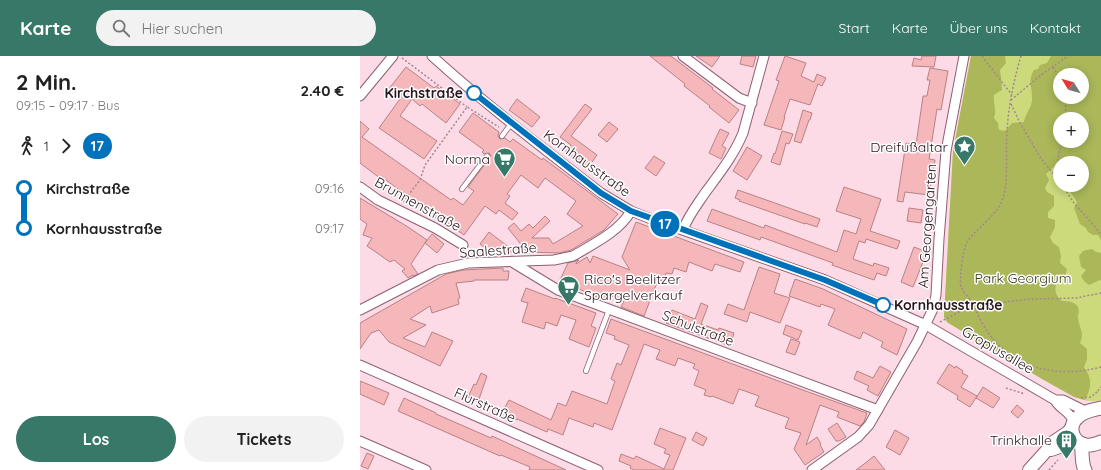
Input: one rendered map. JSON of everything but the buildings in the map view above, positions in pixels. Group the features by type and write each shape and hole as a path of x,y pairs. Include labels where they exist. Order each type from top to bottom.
{"main road":[{"path":"1085,470 1083,466 1083,450 1073,436 1072,425 1079,415 1101,408"},
{"path":"1079,443 1086,445 1098,443"},
{"path":"1089,470 1092,452 1098,443"}],"street":[{"path":"360,96 393,56"},
{"name":"Kornhausstraße","path":"432,56 508,127 601,193 631,211 825,280 926,325"},
{"path":"683,56 739,98 752,103"},
{"path":"683,230 689,216 729,160 739,142 752,103 764,56"},
{"name":"Am Georgengarten","path":"812,470 864,431 878,410 926,325 933,309 936,295 946,151 964,56"},
{"name":"Brunnenstraße","path":"360,187 378,200 435,228 463,245"},
{"name":"Saalestraße","path":"360,310 438,270 468,264 560,260 573,256 621,224 631,211"},
{"name":"Schulstraße","path":"512,262 558,290 878,410"},
{"name":"Gropiusallee","path":"926,325 1055,400 1058,405 1072,416 1072,425"},
{"name":"Flurstraße","path":"360,365 598,470"},
{"name":"Gropiusallee","path":"1055,400 1063,400 1087,412"},
{"path":"1029,470 1048,450 1050,444 1062,437 1072,425"},
{"path":"360,441 426,470"},
{"path":"1048,450 1071,443 1079,443"}],"lane":[{"path":"502,136 508,127"},
{"path":"462,189 487,156"},
{"path":"586,371 609,310"}],"path":[{"path":"400,56 467,107 508,127"},
{"path":"982,56 1012,95"},
{"path":"1021,56 1014,83 1006,131 1006,175 1003,197 1000,206 972,235 964,248 961,286 984,327 998,344 1022,363 1037,368 1065,372 1084,371 1101,367"},
{"path":"1012,100 1068,56"},
{"path":"1011,104 1020,123 1040,157 1053,173"},
{"path":"397,209 420,180 425,166 467,107"},
{"path":"1066,192 1074,204 1101,235"},
{"path":"926,325 941,322 973,305 1033,299 1076,298 1101,293"},
{"path":"1078,398 1091,397 1101,387"},
{"path":"1049,470 1058,460"}],"green space":[{"name":"Park Georgium","path":"971,56 1101,56 1101,400 1087,401 1070,394 950,324 944,317 953,151"},
{"name":"Park Georgium","path":"971,56 1005,56 1006,63 1000,70 1002,90 994,95 994,118 998,123 999,130 1005,131 1012,123 1024,122 1032,101 1032,74 1040,65 1047,63 1051,56 1101,56 1101,240 1098,235 1093,235 1088,232 1086,228 1080,224 1074,208 1077,202 1071,192 1089,192 1089,156 1053,156 1053,167 1046,174 1049,180 1045,188 1047,192 1054,196 1054,206 1048,212 1048,218 1055,220 1055,227 1050,237 1053,243 1059,247 1061,256 1060,263 1067,269 1065,277 1057,281 1056,292 1062,301 1075,304 1079,309 1078,317 1082,333 1080,343 1087,349 1087,359 1084,367 1089,376 1090,384 1085,400 1074,397 1042,379 950,324 944,317 953,151"},
{"path":"1092,249 1101,253 1101,281 1100,280 1089,285 1081,276 1086,270 1081,267 1079,256 1083,251"}],"bus line":[{"name":"17","path":"474,93 511,124 601,193 631,211 825,280 883,305"}],"place":[{"name":"Kirchstraße","path":"474,93"},
{"name":"Dreifußaltar","path":"964,166"},
{"name":"Norma","path":"505,178"},
{"name":"Kornhausstraße","path":"883,305"},
{"name":"Rico's Beelitzer Spargelverkauf","path":"568,306"},
{"name":"Trinkhalle","path":"1067,460"}]}
